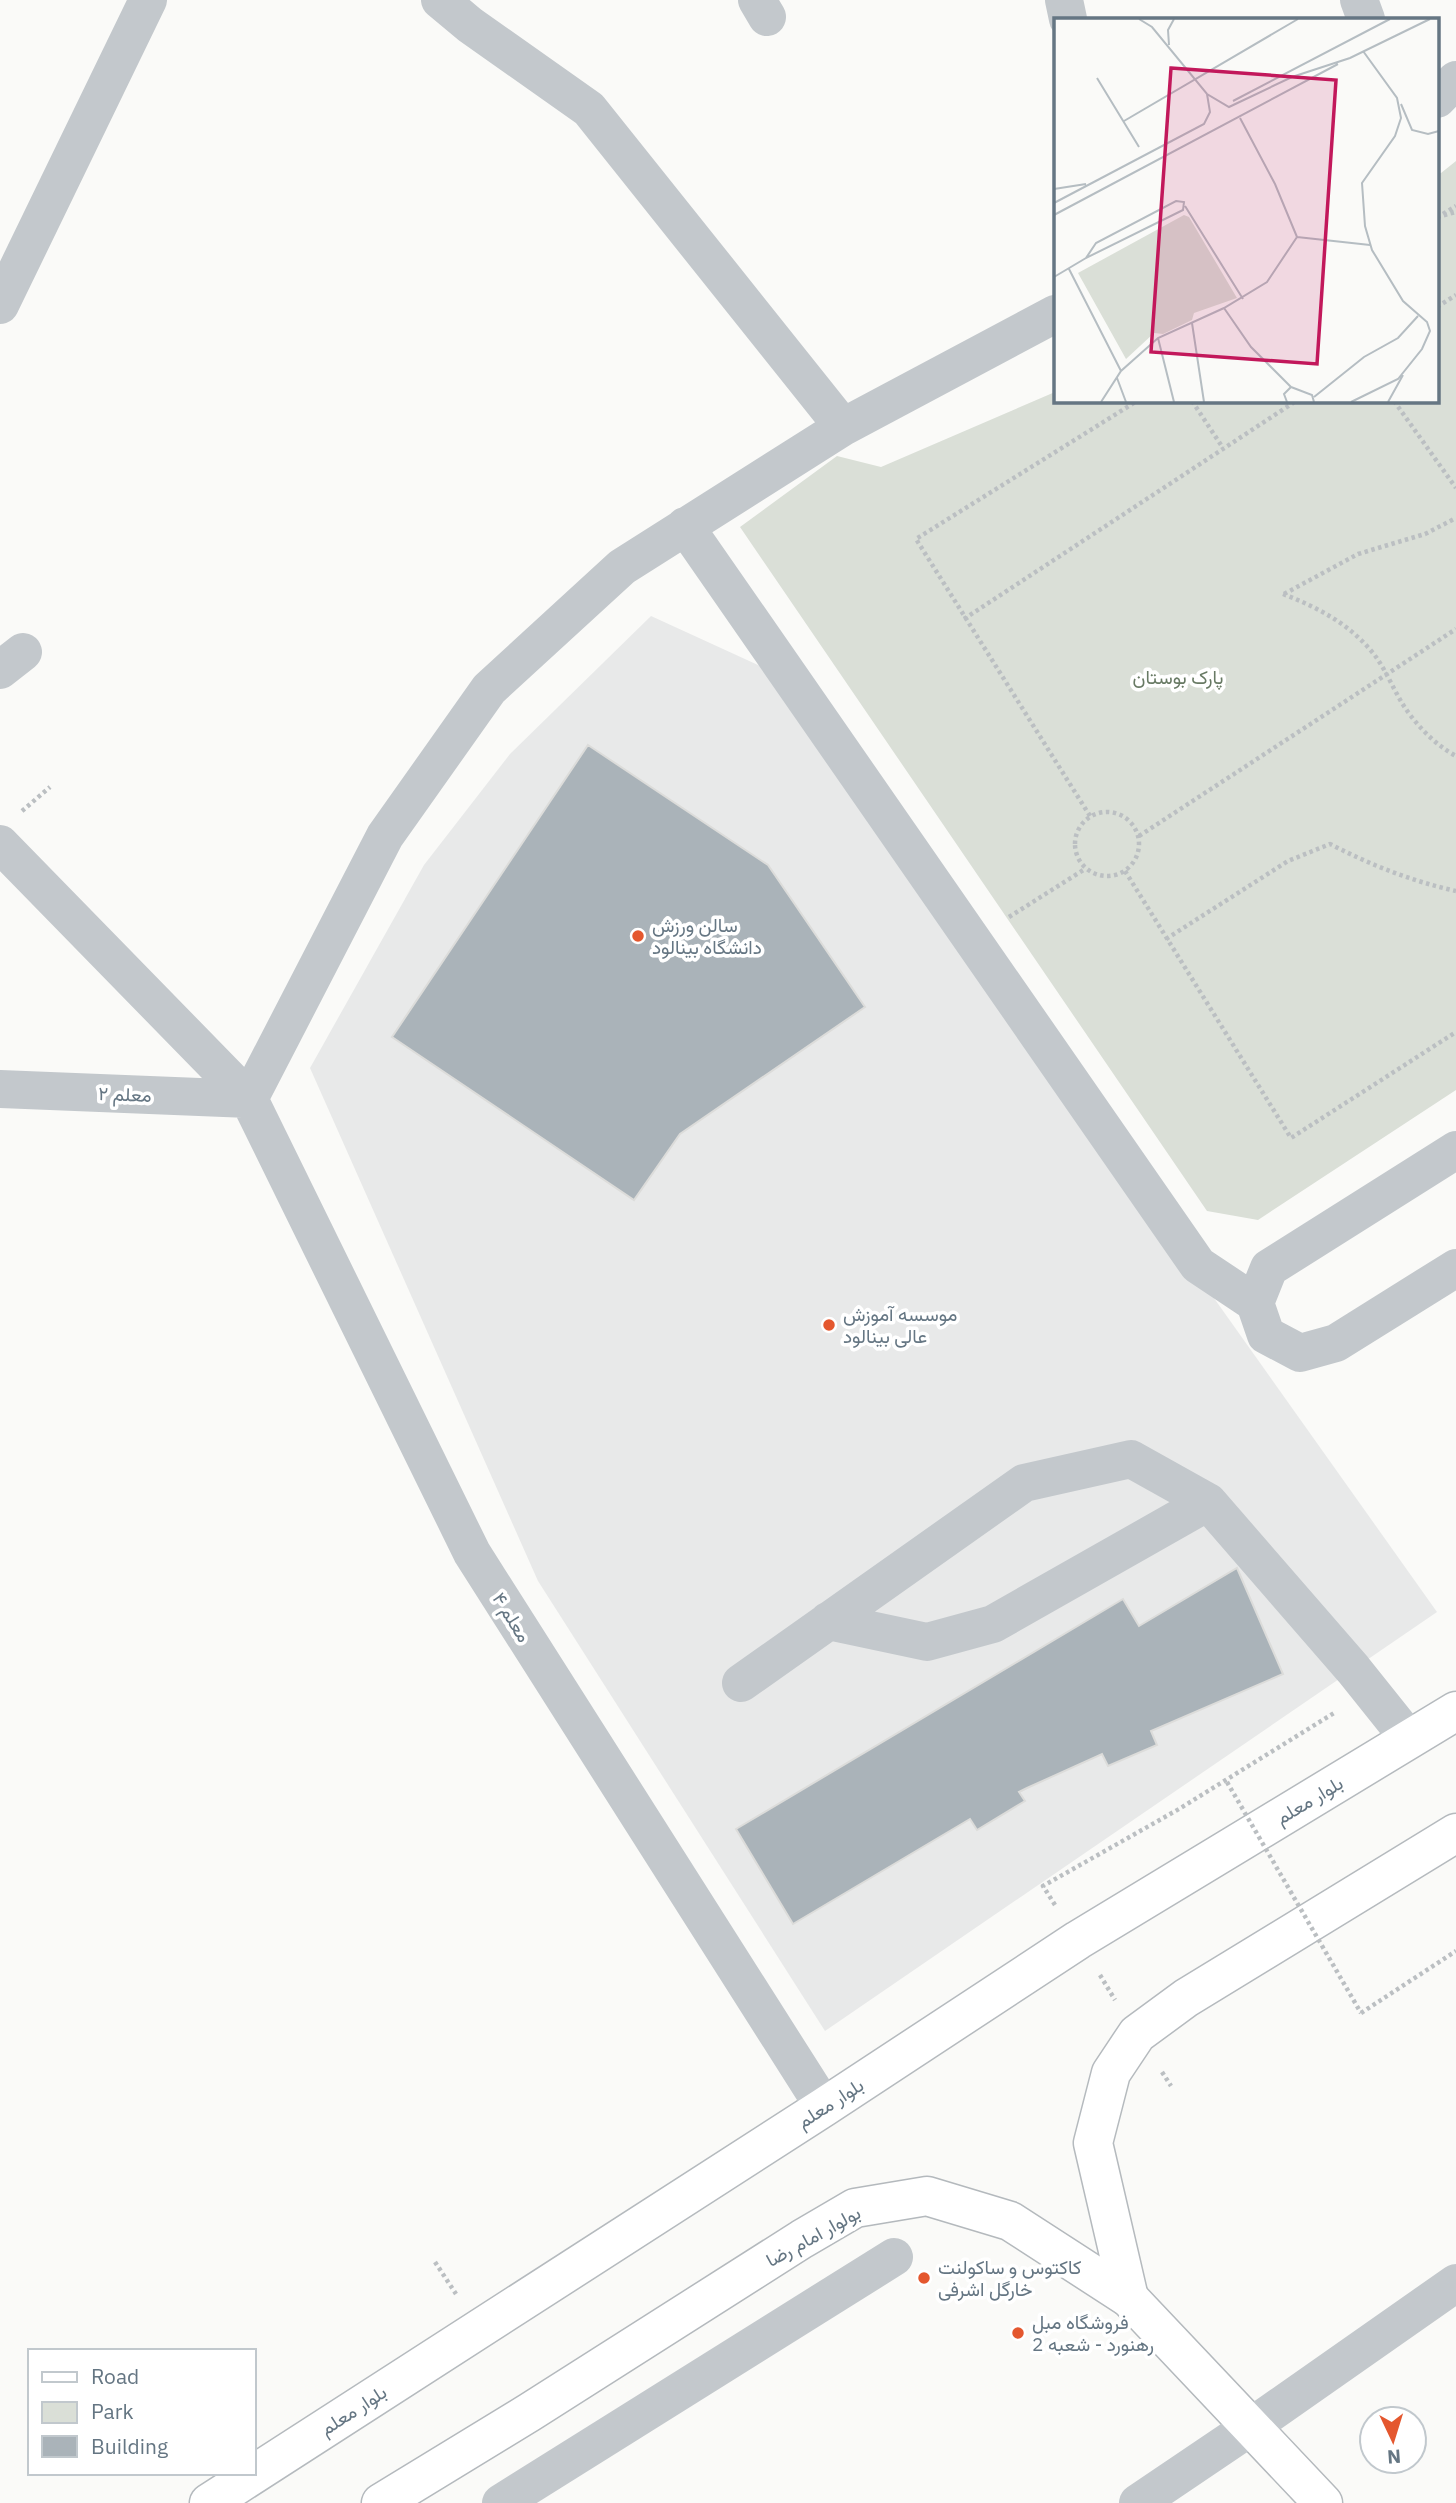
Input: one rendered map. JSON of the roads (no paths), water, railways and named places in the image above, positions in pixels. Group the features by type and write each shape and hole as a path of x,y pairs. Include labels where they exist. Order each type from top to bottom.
{"main road":[{"name":"بلوار معلم","path":"256,2473 1078,1940 1456,1711"},
{"path":"1129,2298 1093,2143 1111,2073 1137,2034 1186,1998 1456,1833"},
{"name":"بولوار امام رضا","path":"389,2502 855,2208 927,2196 1010,2221 1129,2298 1323,2503"},
{"name":"بلوار معلم","path":"209,2503 252,2475"}],"street":[{"path":"0,305 148,0"},
{"path":"440,0 470,25 589,109 843,428"},
{"path":"1064,0 1068,18"},
{"path":"1359,0 1366,18"},
{"path":"1438,98 1456,80"},
{"path":"249,1099 385,836 489,689 622,566 843,428 1054,315"},
{"path":"685,526 1198,1265 1255,1303 1266,1335 1300,1353 1336,1343 1456,1268"},
{"name":"معلم ۴","path":"0,844 249,1099 472,1553 824,2107"},
{"name":"معلم ۲","path":"0,1089 249,1099"},
{"path":"1255,1303 1269,1268 1456,1150"},
{"path":"741,1683 1024,1483 1131,1459 1208,1502 1353,1669 1409,1739"},
{"path":"828,1622 928,1642 993,1624 1208,1502"},
{"path":"501,2503 894,2257"},
{"path":"1138,2503 1456,2283"}],"place":[{"name":"سالن ورزش دانشگاه بینالود","path":"638,936"},
{"name":"موسسه آموزش عالی بینالود","path":"829,1325"},
{"name":"کاکتوس و ساکولنت خارگل اشرفی","path":"924,2278"},
{"name":"فروشگاه مبل رهنورد - شعبه 2","path":"1018,2333"}],"park label":[{"name":"پارک بوستان","path":"1178,677"}]}
